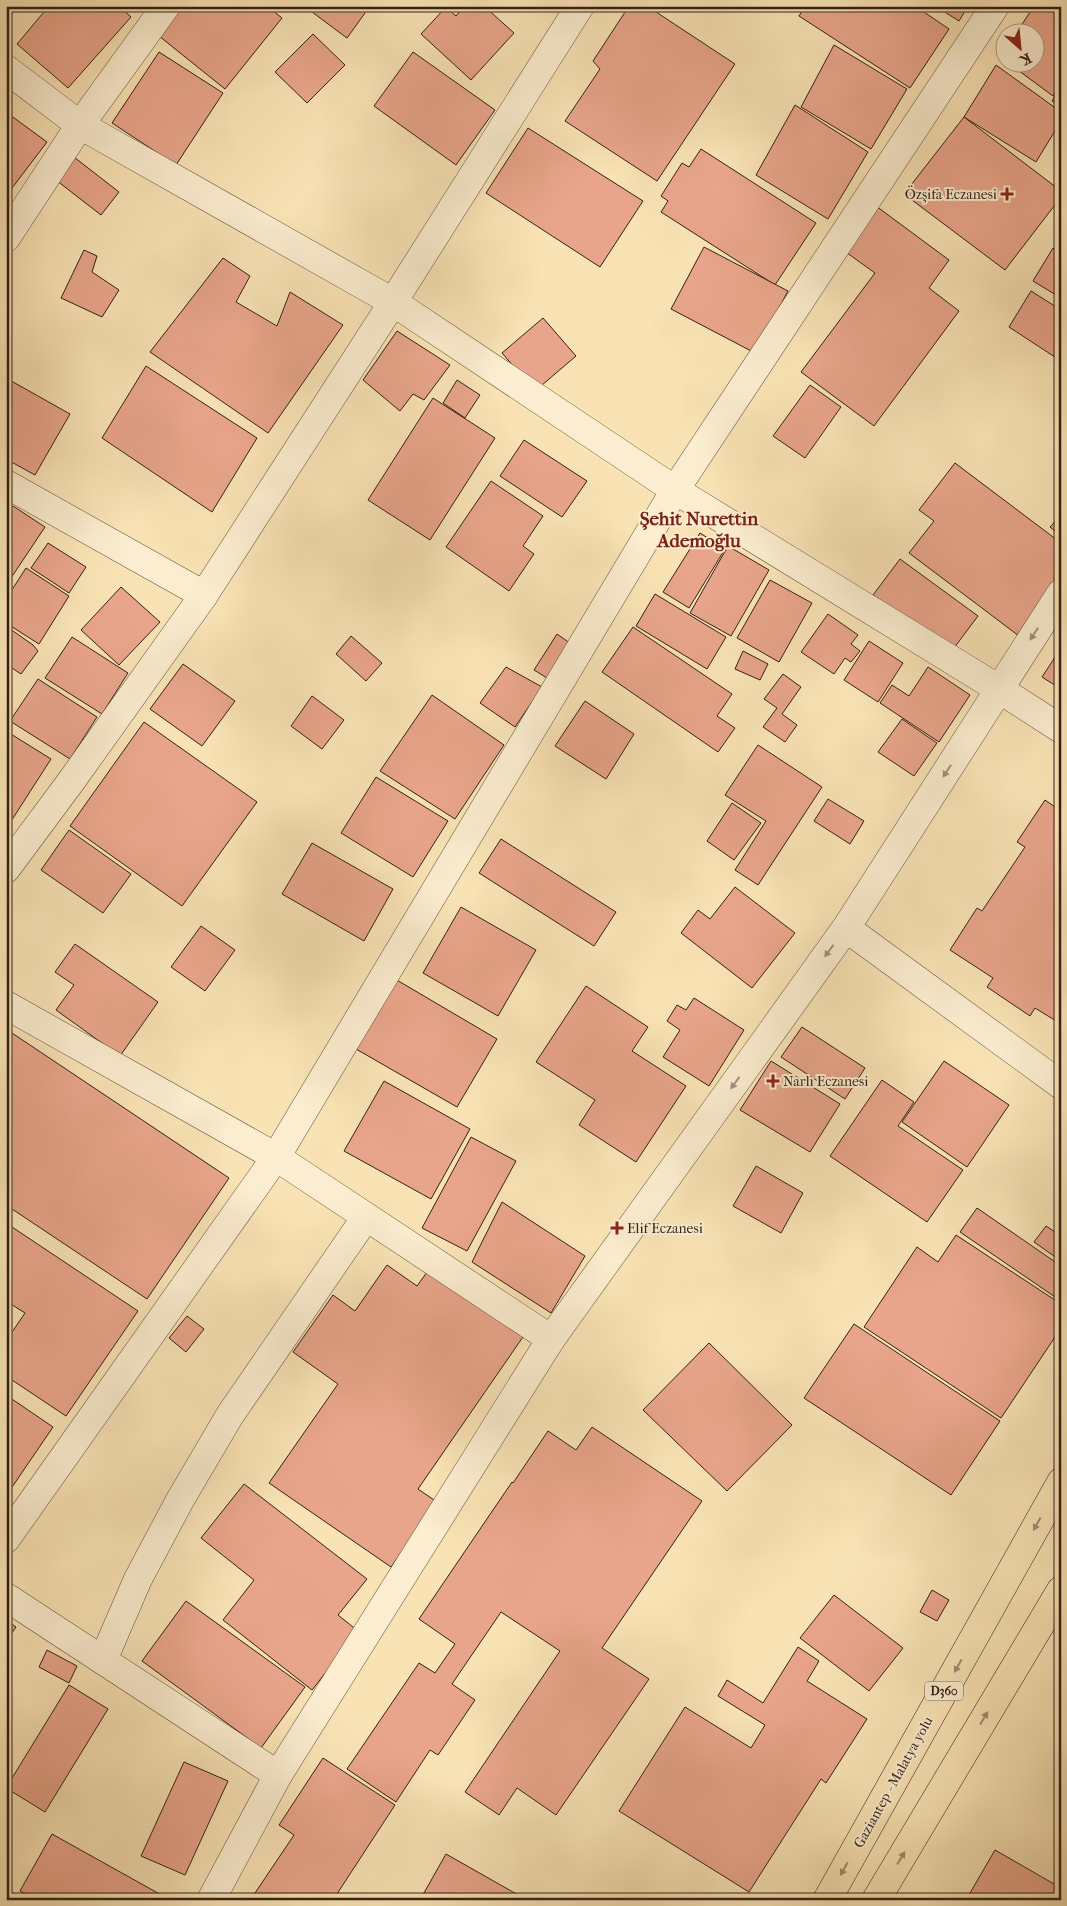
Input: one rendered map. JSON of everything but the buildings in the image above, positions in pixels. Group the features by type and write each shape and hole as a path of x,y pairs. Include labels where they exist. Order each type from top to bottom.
{"highway":[{"name":"Gaziantep - Malatya yolu","path":"827,1900 1061,1482"},
{"path":"876,1900 1061,1590"}],"street":[{"path":"6,238 80,124 166,6"},
{"path":"6,869 204,595 393,302 580,6"},
{"path":"6,1539 276,1157 675,490 995,6"},
{"path":"6,70 80,124 393,302 675,490 999,689 1061,730"},
{"path":"6,484 204,595"},
{"path":"211,1900 278,1775 551,1339 846,928 1061,593"},
{"path":"846,928 1061,1085"},
{"path":"6,1005 276,1157 551,1339"},
{"path":"104,1660 138,1579 180,1500 230,1415 366,1216"},
{"path":"6,1597 278,1775"}],"place":[{"name":"Özşifa Eczanesi","path":"1007,194"},
{"name":"Narlı Eczanesi","path":"773,1081"},
{"name":"Elif Eczanesi","path":"617,1228"}],"district":[{"name":"Şehit Nurettin Ademoğlu","path":"699,529"}]}
